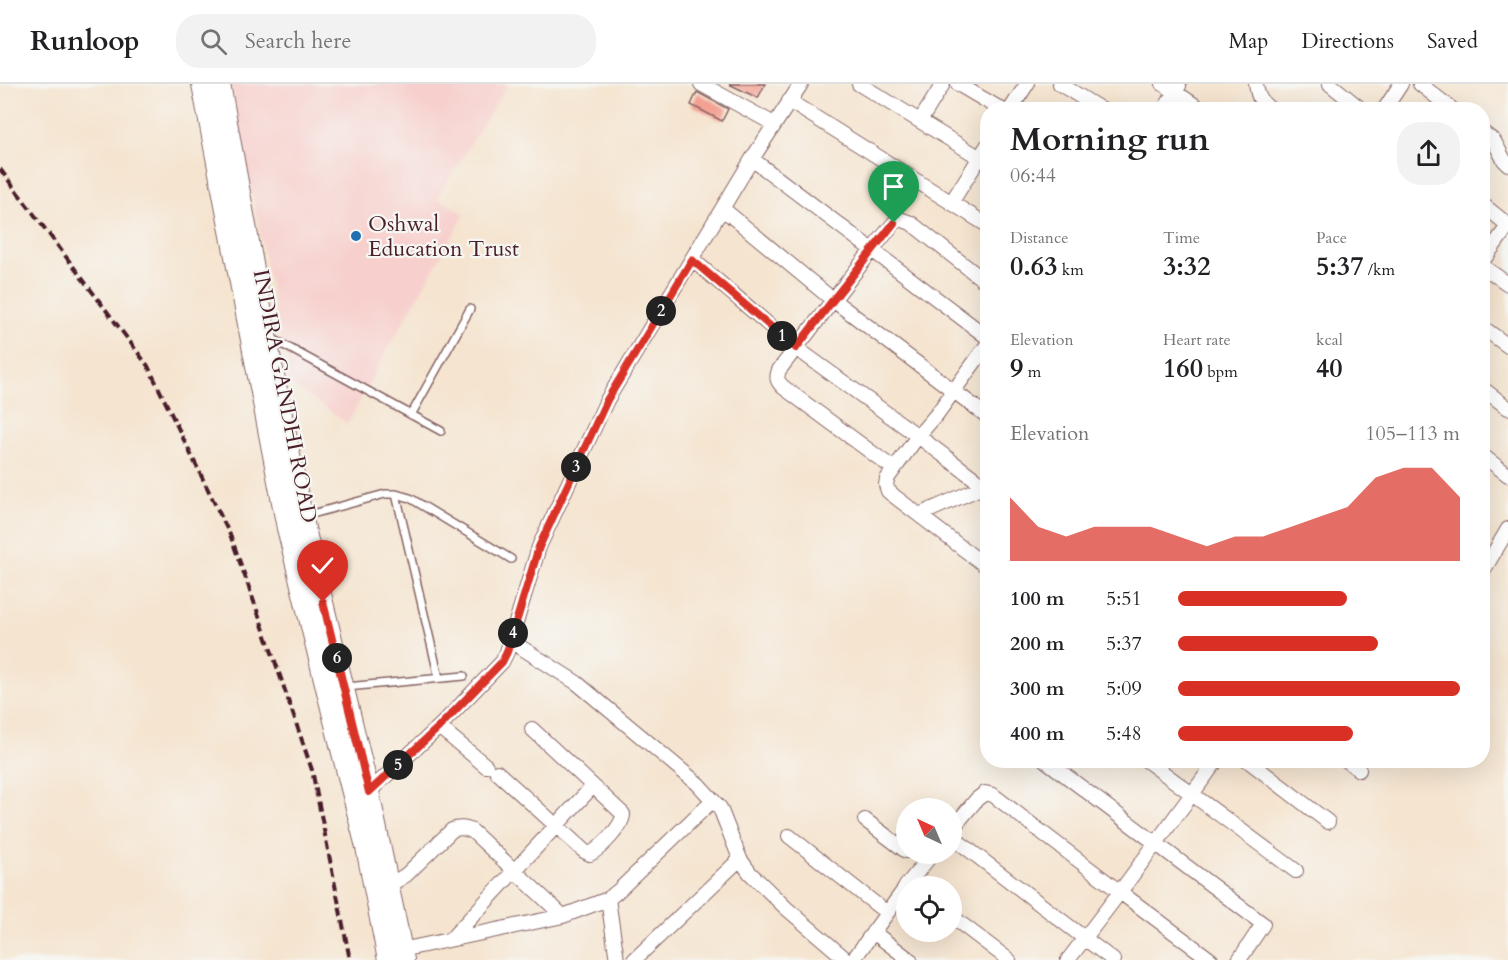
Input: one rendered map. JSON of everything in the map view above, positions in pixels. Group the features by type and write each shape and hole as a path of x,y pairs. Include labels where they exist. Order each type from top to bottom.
{"main road":[{"name":"INDIRA GANDHI ROAD","path":"202,84 287,528 388,886 398,957"},
{"name":"INDIRA GANDHI ROAD","path":"219,84 302,516 344,687 362,798 366,847 398,957"}],"street":[{"path":"701,84 774,124"},
{"path":"362,798 439,727 502,662 511,641 539,547 607,400 752,159 801,84"},
{"path":"859,84 920,121 980,152"},
{"path":"920,121 943,84"},
{"path":"958,84 988,102"},
{"path":"1015,102 1027,84"},
{"path":"1060,84 1089,102"},
{"path":"1163,84 1178,88 1193,102"},
{"path":"1256,84 1258,97 1262,102"},
{"path":"1330,84 1352,102"},
{"path":"1389,102 1401,84"},
{"path":"1420,84 1443,102"},
{"path":"1169,102 1178,88"},
{"path":"789,101 980,221"},
{"path":"1490,138 1508,164"},
{"path":"752,159 980,333"},
{"path":"951,202 980,162"},
{"path":"723,209 833,300 980,411"},
{"path":"1490,210 1508,225 1490,252"},
{"path":"894,469 778,382 779,370 872,250 900,219 906,220 980,278"},
{"path":"692,260 796,348 980,482"},
{"path":"1490,270 1508,284"},
{"path":"1490,333 1508,346"},
{"path":"980,355 894,469 886,485 888,491 980,562"},
{"path":"1490,394 1508,408"},
{"path":"1490,461 1508,475"},
{"path":"919,515 980,490"},
{"path":"1490,556 1508,529"},
{"path":"511,641 577,683 690,776 713,800 724,816 740,859 750,873 847,960"},
{"path":"439,727 590,854 596,851 619,827 623,814 532,729"},
{"path":"1056,768 1263,924 1239,960"},
{"path":"1157,768 1296,871"},
{"path":"1068,960 1211,768"},
{"path":"1257,768 1328,822"},
{"path":"451,939 593,786"},
{"path":"962,817 985,793 999,798 1211,960"},
{"path":"398,957 451,939 563,916 608,899 713,800"},
{"path":"865,820 896,843"},
{"path":"388,886 406,875 452,830 466,828 472,831 563,916"},
{"path":"789,836 887,913"},
{"path":"962,844 1113,960"},
{"path":"634,960 740,859"},
{"path":"608,899 616,960"},
{"path":"853,960 896,901"},
{"path":"962,924 1010,960"},
{"path":"873,932 910,960"}],"lane":[{"path":"411,415 470,309"},
{"path":"266,335 441,431"},
{"path":"302,516 385,494 396,494 410,498 512,559"},
{"path":"396,494 439,678"},
{"path":"344,687 464,676"}],"shaded area":[{"name":"Oshwal Education Trust","path":"231,84 508,84 437,198 465,214 348,424 289,383"}],"building":[{"path":"729,84 765,84 758,98"},
{"path":"697,92 728,109 722,121 691,105"}],"railway":[{"path":"0,169 148,366 231,537 312,770 350,960"}],"place":[{"name":"Oshwal Education Trust","path":"356,236"}],"route":[{"path":"323,602 369,792 439,727 502,662 539,547 607,400 692,260 796,348 894,223"}]}
